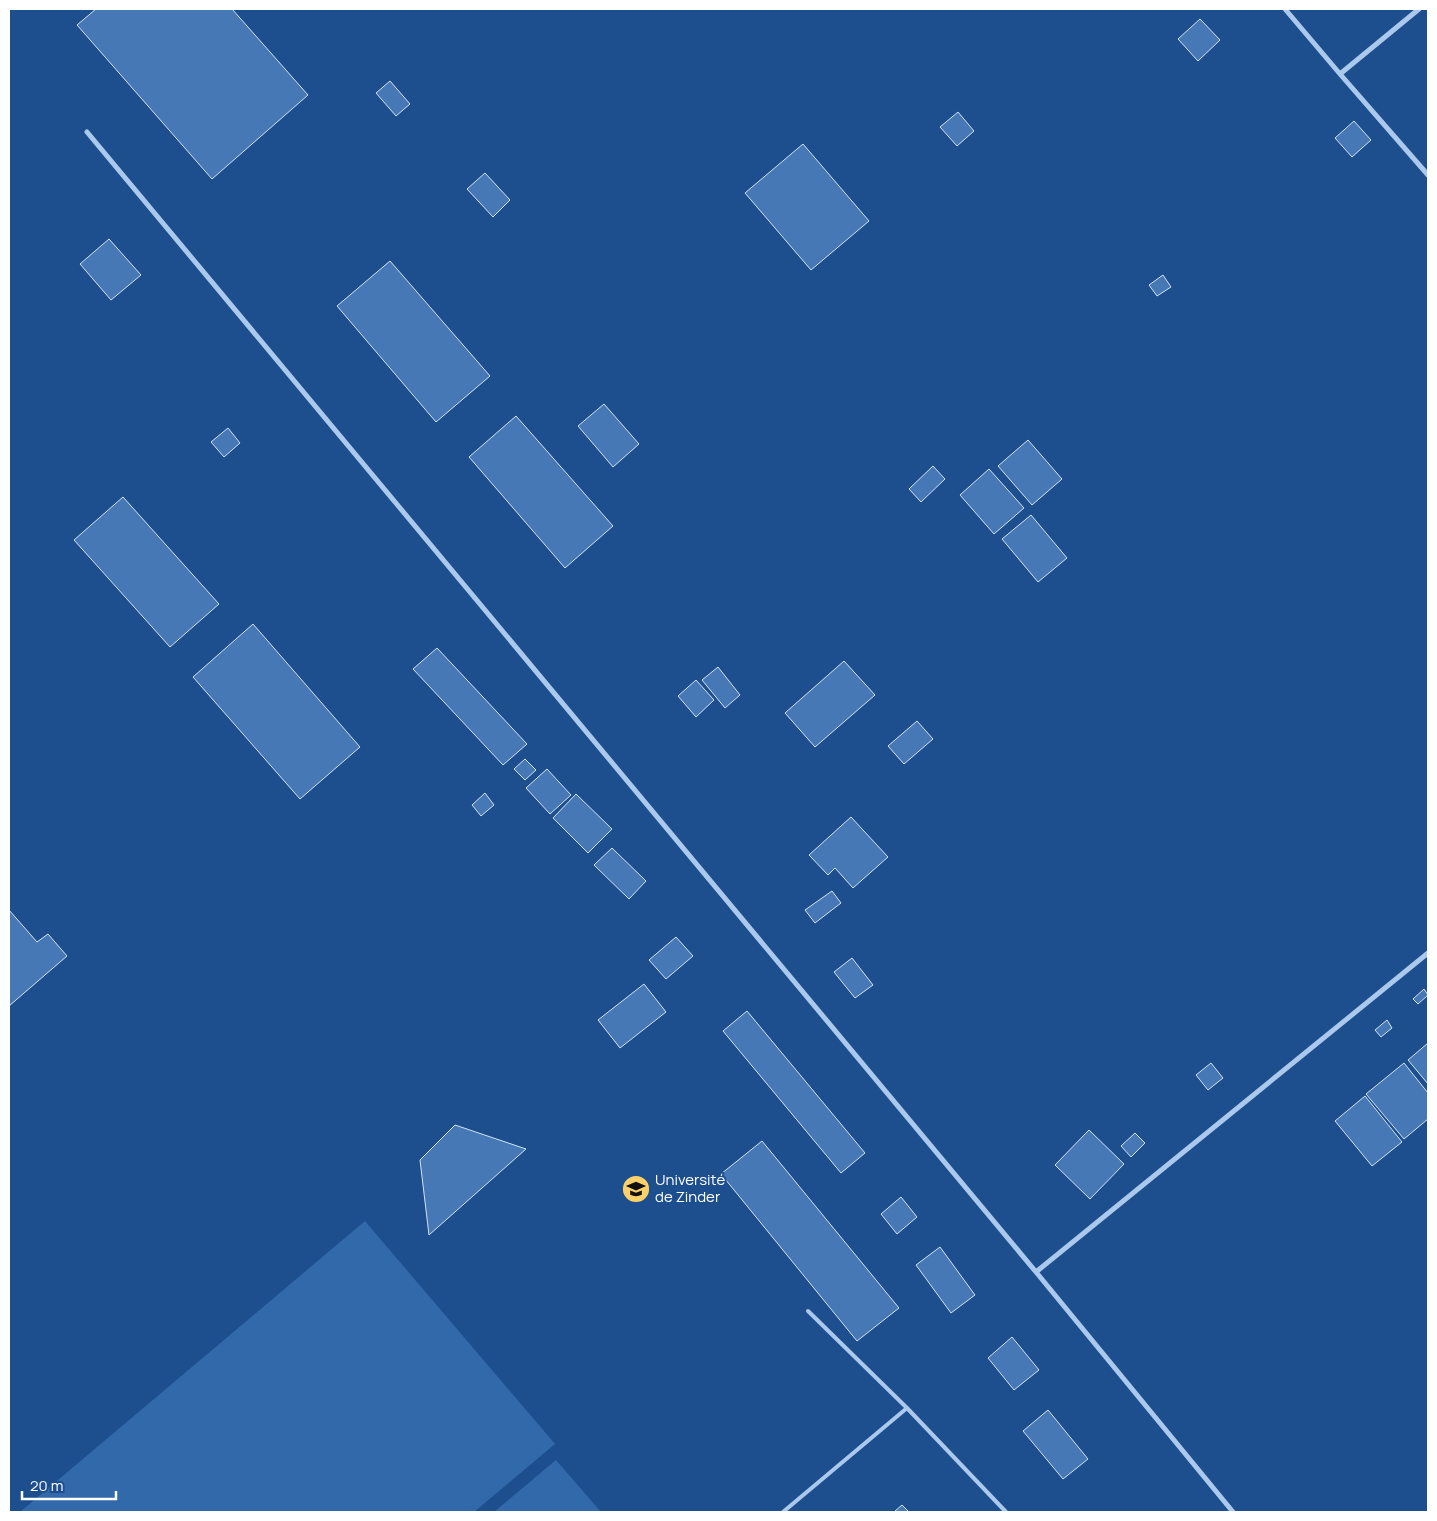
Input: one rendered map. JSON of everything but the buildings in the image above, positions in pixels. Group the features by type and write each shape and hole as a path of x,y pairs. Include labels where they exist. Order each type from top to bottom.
{"street":[{"path":"1285,9 1428,175"},
{"path":"1340,74 1419,9"},
{"path":"87,132 1036,1272 1233,1512"},
{"path":"1036,1272 1428,953"}],"lane":[{"path":"808,1311 906,1408 1006,1512"},
{"path":"783,1512 906,1408"}],"shaded area":[{"path":"365,1221 555,1444 474,1512 20,1512"},
{"path":"556,1460 601,1512 494,1512"}],"place":[{"name":"Université de Zinder","path":"636,1189"}]}
